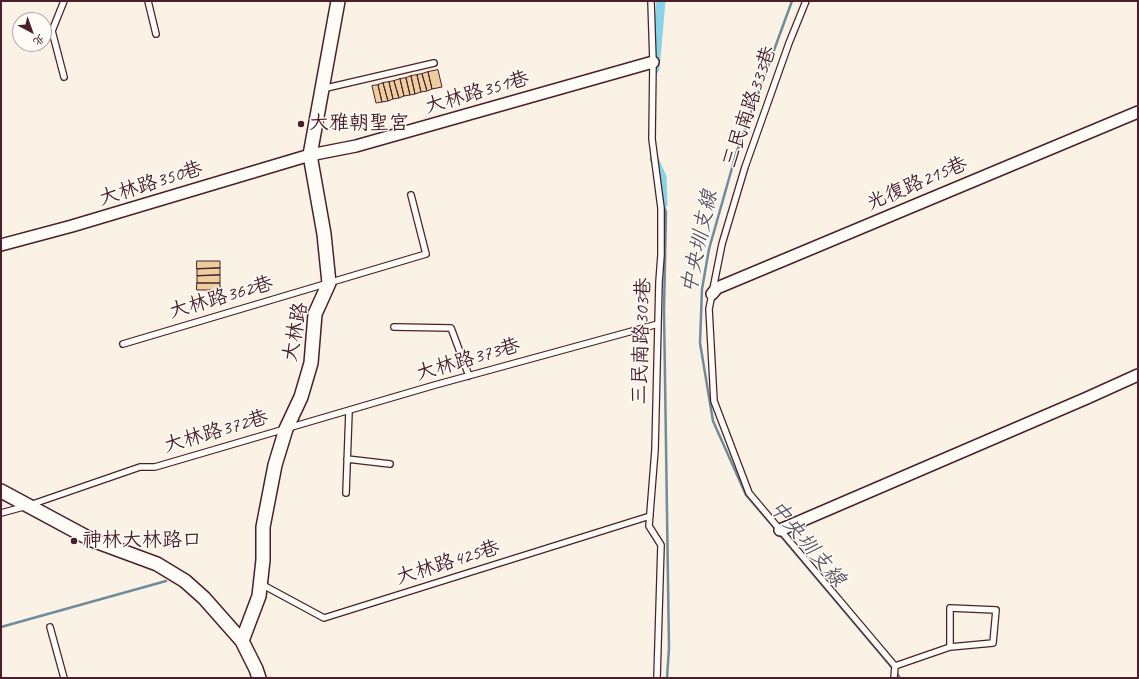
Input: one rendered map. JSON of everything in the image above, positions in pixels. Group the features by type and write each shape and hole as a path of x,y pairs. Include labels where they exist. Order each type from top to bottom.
{"street":[{"name":"大林路","path":"242,641 260,596 263,560 263,527 275,465 286,429 301,397 311,364 315,314 329,283 324,234 310,155 338,1"},
{"name":"大林路351巷","path":"310,155 356,146 653,62"},
{"name":"光復路215巷","path":"712,294 717,288 1138,112"},
{"name":"大林路350巷","path":"1,245 72,226 310,155"},
{"path":"780,530 1138,375"},
{"path":"1,491 92,540 157,564 185,581 204,598 242,641 259,678"}],"lane":[{"path":"64,1 52,31 64,77"},
{"path":"148,1 156,34"},
{"name":"三民南路303巷","path":"651,1 653,62 652,139 661,208 662,255 659,282 655,450 649,526 661,545 657,678"},
{"name":"三民南路333巷","path":"806,1 789,44 746,168 722,244 709,309 714,401 749,493 895,666"},
{"path":"322,90 434,63"},
{"name":"大林路362巷","path":"123,344 426,254 411,196"},
{"name":"大林路373巷","path":"286,429 469,376 658,324"},
{"path":"394,327 451,328 469,376"},
{"path":"346,492 349,410"},
{"name":"大林路372巷","path":"1,513 27,506 140,467 155,467 286,429"},
{"path":"347,460 390,464"},
{"name":"大林路425巷","path":"261,584 324,618 650,516"},
{"path":"894,677 895,666 950,647 993,643 996,610 950,608 950,647"},
{"path":"50,627 64,678"}],"building":[{"path":"438,70 442,87 432,89 428,72"},
{"path":"428,72 432,89 427,91 422,74"},
{"path":"422,74 427,91 421,92 417,75"},
{"path":"417,75 421,92 415,94 411,76"},
{"path":"411,76 415,94 410,95 406,78"},
{"path":"406,78 410,95 404,96 400,79"},
{"path":"400,79 404,96 399,98 394,81"},
{"path":"394,81 399,98 393,99 389,82"},
{"path":"389,82 393,99 388,101 383,83"},
{"path":"383,83 388,101 382,102 378,85"},
{"path":"378,85 382,102 376,103 372,86"},
{"path":"197,261 220,261 220,268 197,269"},
{"path":"220,268 220,275 197,276 197,269"},
{"path":"220,275 220,283 197,283 197,276"},
{"path":"197,283 220,283 220,290 197,290"}],"waterway":[{"path":"655,69 661,1"},
{"name":"中央圳支線","path":"776,530 746,495 713,421 700,343 702,289 709,249 736,154 792,1"},
{"path":"654,159 662,177 663,204"},
{"path":"663,204 666,212 664,310 669,648 667,678"},
{"name":"中央圳支線","path":"779,534 899,676 899,678"},
{"path":"1,627 166,581"}],"place":[{"name":"大雅朝聖宮","path":"301,124"},
{"name":"神林大林路口","path":"74,541"}]}
